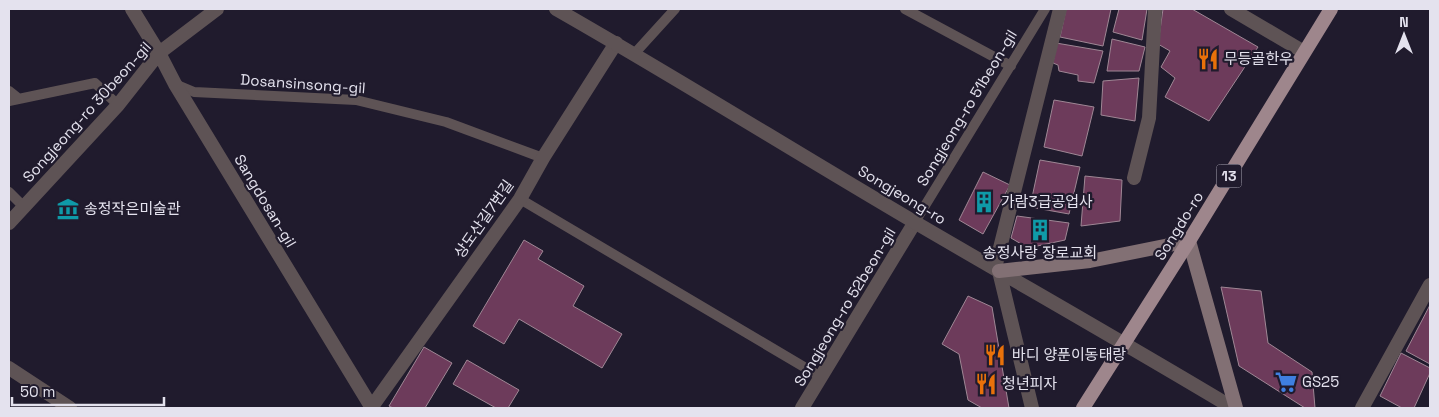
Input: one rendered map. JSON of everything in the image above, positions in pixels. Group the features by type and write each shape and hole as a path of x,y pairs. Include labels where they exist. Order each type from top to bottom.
{"main road":[{"name":"Songdo-ro","path":"1083,408 1189,241 1330,9"},
{"path":"997,270 1090,261 1189,241 1235,408"}],"street":[{"name":"Sangdosan-gil","path":"132,9 159,53 175,84 371,408"},
{"name":"Songjeong-ro 30beon-gil","path":"9,223 118,105 159,53 217,9"},
{"name":"Songjeong-ro","path":"556,9 635,53 915,222 1125,342 1235,408"},
{"path":"1032,408 997,270 1060,9"},
{"path":"1134,178 1149,118 1155,9"},
{"path":"1231,9 1304,52"},
{"name":"상도산길7번길","path":"371,408 520,199 543,158 616,43"},
{"name":"Songjeong-ro 52beon-gil","path":"802,408 915,222"},
{"path":"1362,408 1430,285"},
{"path":"9,368 70,408"}],"lane":[{"path":"635,53 675,9"},
{"path":"905,9 1011,66"},
{"name":"Songjeong-ro 51beon-gil","path":"915,222 1044,9"},
{"path":"9,91 14,100 95,83 118,105"},
{"name":"Dosansinsong-gil","path":"175,84 194,92 356,100 446,122 543,158"},
{"path":"9,192 24,207"},
{"path":"520,199 822,377"}],"building":[{"path":"1066,9 1111,9 1103,46 1060,37"},
{"path":"1119,9 1147,9 1142,40 1113,32"},
{"name":"무등골한우","path":"1163,9 1192,9 1258,47 1209,121 1165,97 1175,78 1161,67 1170,51 1158,44"},
{"path":"1112,39 1145,47 1139,71 1107,71"},
{"path":"1056,43 1103,51 1094,83 1078,81 1078,75 1059,71 1058,65 1053,63"},
{"path":"1139,78 1135,121 1101,115 1103,81"},
{"path":"1054,100 1094,107 1082,156 1044,147"},
{"path":"1040,160 1080,167 1069,214 1030,207"},
{"name":"가람3급공업사","path":"983,172 1010,185 983,234 959,220"},
{"path":"1085,176 1122,180 1120,221 1081,226"},
{"name":"송정사랑 장로교회","path":"1017,216 1069,223 1065,240 1028,248 1011,238"},
{"path":"524,240 543,251 538,259 584,286 573,306 622,334 602,368 519,319 504,344 473,326"},
{"path":"1221,287 1261,291 1268,343 1312,372 1315,408 1305,408 1239,366"},
{"path":"968,296 992,307 1009,408 982,408 968,400 959,354 942,344"},
{"path":"1430,305 1430,364 1406,351"},
{"path":"424,347 452,363 425,408 393,408 389,406"},
{"path":"1401,353 1430,368 1430,373 1414,408 1402,408 1380,396"},
{"path":"467,360 519,390 508,408 496,408 453,384"}],"place":[{"name":"무등골한우","path":"1208,59"},
{"name":"가람3급공업사","path":"984,202"},
{"name":"송정작은미술관","path":"68,209"},
{"name":"송정사랑 장로교회","path":"1040,230"},
{"name":"바디 양푼이동태랑","path":"995,355"},
{"name":"GS25","path":"1286,382"},
{"name":"청년피자","path":"986,384"}]}
